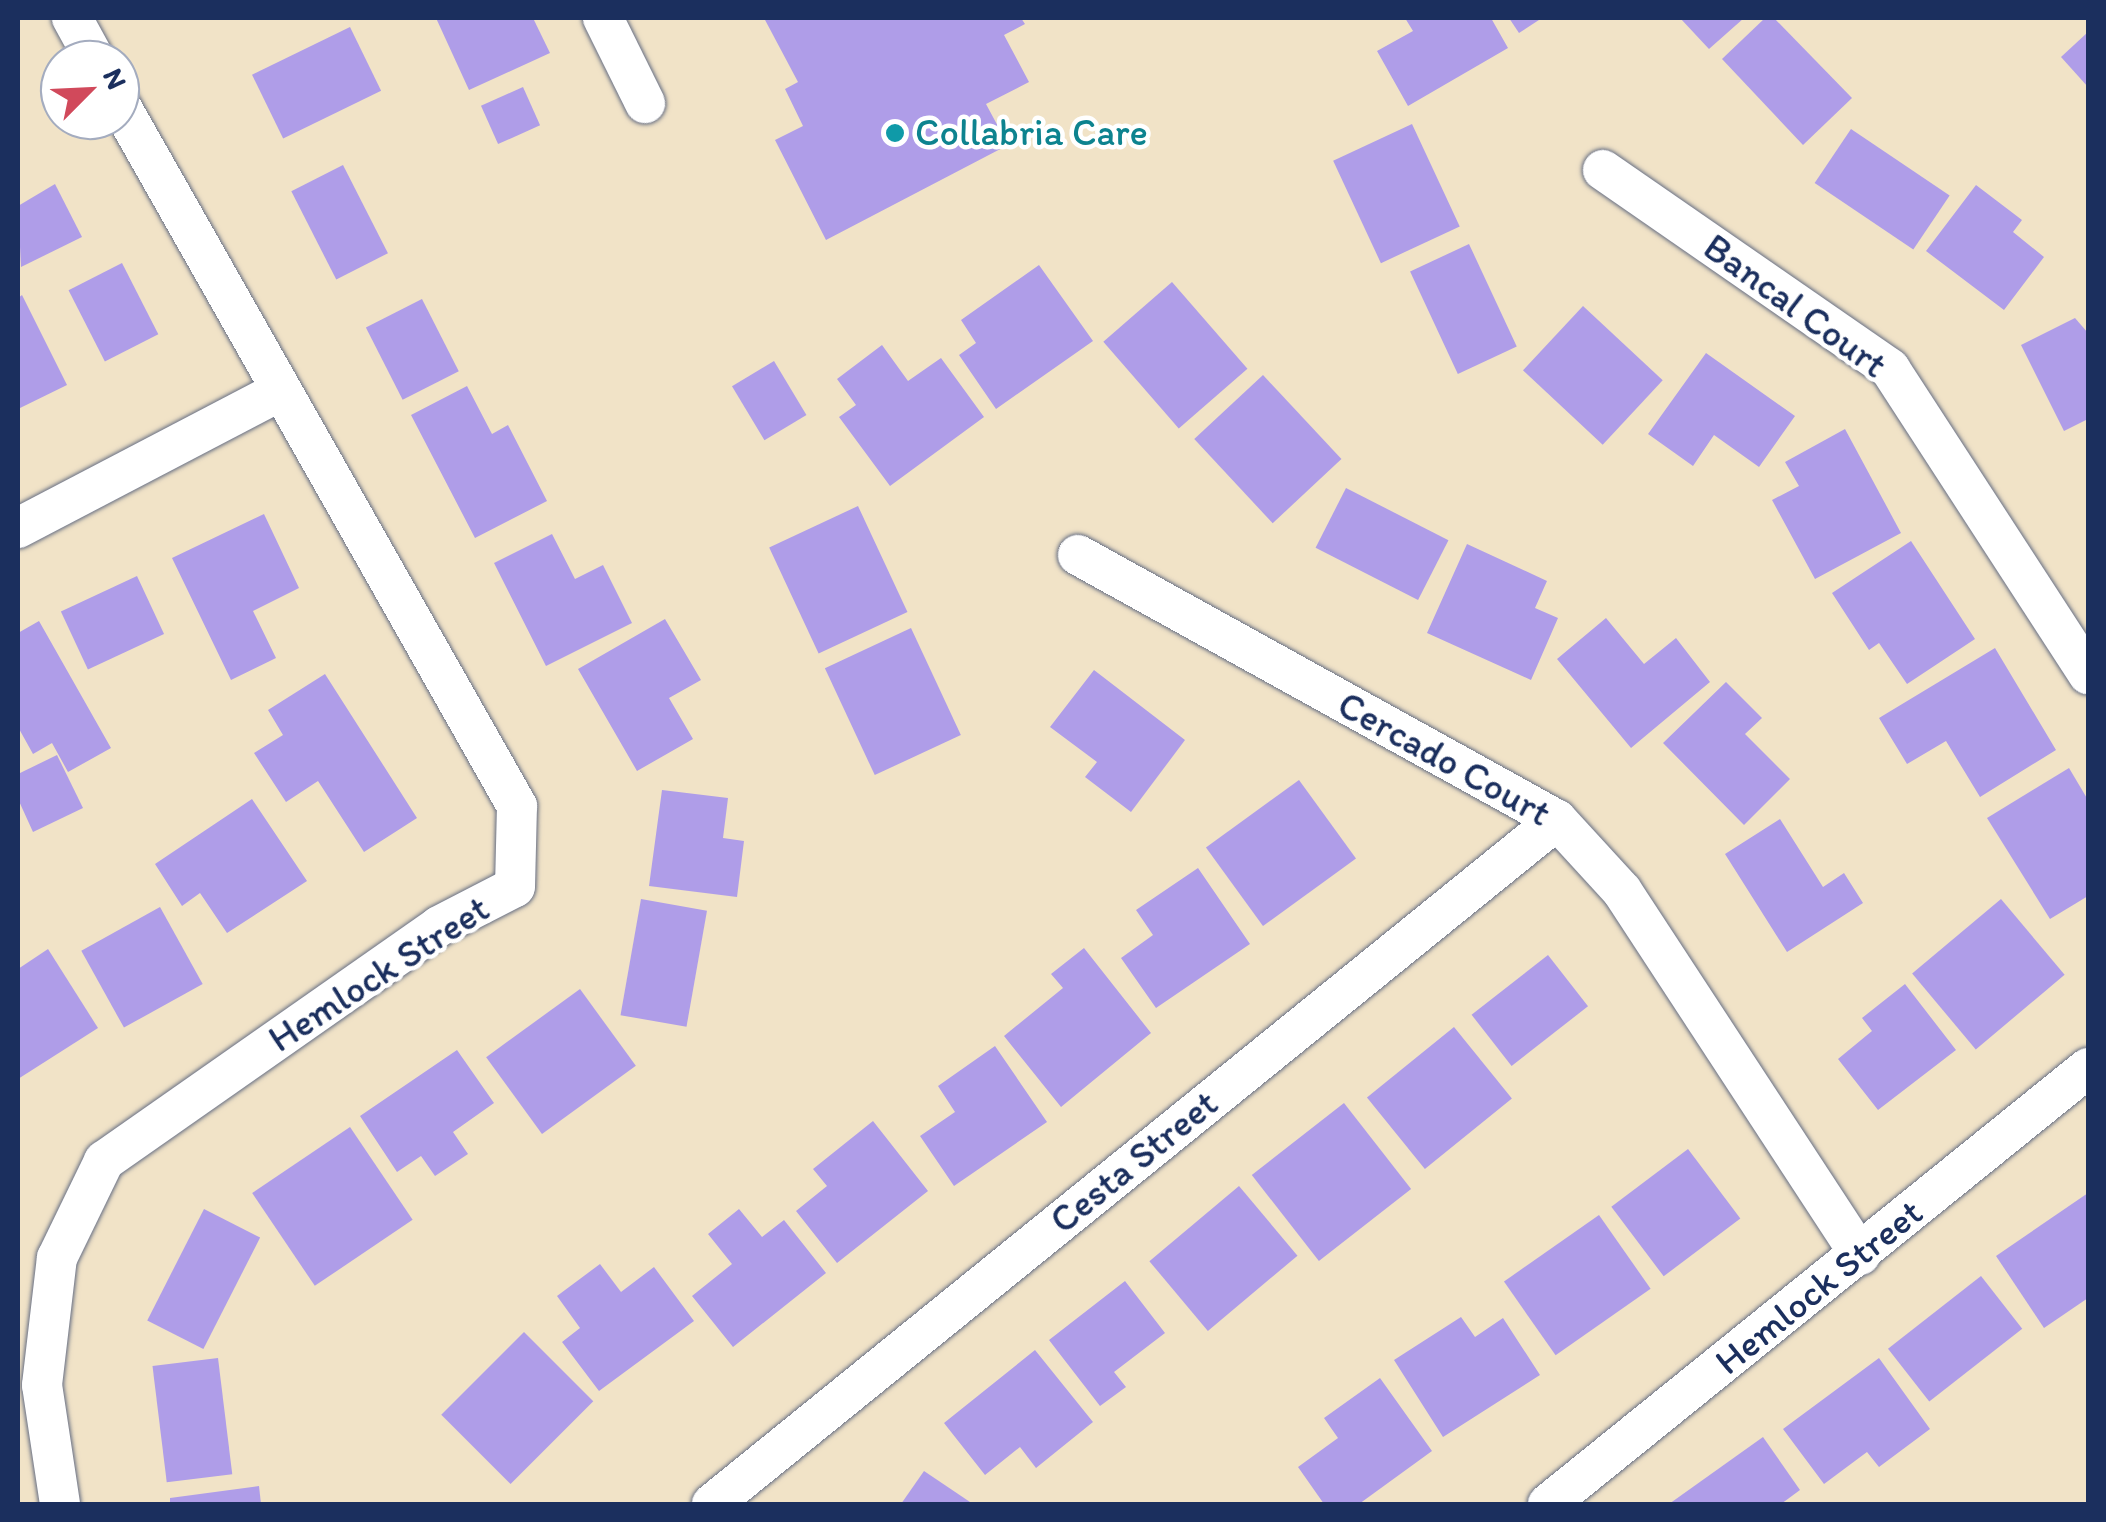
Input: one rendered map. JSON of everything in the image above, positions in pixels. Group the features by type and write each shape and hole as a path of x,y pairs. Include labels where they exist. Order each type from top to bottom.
{"street":[{"path":"72,18 85,40"},
{"path":"602,18 645,103"},
{"name":"Hemlock Street","path":"60,1504 42,1385 57,1258 104,1161 439,926 515,887 517,806 278,392 139,140"},
{"name":"Bancal Court","path":"1603,170 1890,369 2088,674"},
{"path":"18,528 278,392"},
{"name":"Cercado Court","path":"1078,555 1557,820 1622,891 1860,1254"},
{"name":"Cesta Street","path":"712,1504 1557,820"},
{"name":"Hemlock Street","path":"1548,1504 2088,1068"}],"building":[{"path":"436,18 533,18 550,53 469,90"},
{"name":"Collabria Care","path":"764,18 1021,18 1025,24 1004,35 1029,82 986,104 1008,145 826,240 775,140 803,126 785,89 798,82"},
{"path":"1405,18 1491,18 1508,48 1408,106 1377,51 1413,31"},
{"path":"1509,18 1542,18 1519,33"},
{"path":"1680,18 1744,18 1709,49"},
{"path":"1765,18 1774,18 1852,98 1803,145 1722,59"},
{"path":"350,27 381,91 283,139 252,75"},
{"path":"2088,32 2088,87 2061,57"},
{"path":"523,87 540,125 498,144 481,106"},
{"path":"1412,124 1460,226 1381,263 1333,161"},
{"path":"1851,129 1950,196 1913,249 1815,183"},
{"path":"343,165 388,253 336,280 291,191"},
{"path":"55,184 82,237 21,267 18,206"},
{"path":"1976,185 2022,220 2013,232 2044,257 2004,310 1926,251"},
{"path":"1469,244 1517,346 1458,374 1410,271"},
{"path":"122,263 158,334 105,362 69,290"},
{"path":"1039,265 1093,341 996,409 959,355 976,343 961,320"},
{"path":"1172,282 1247,369 1179,428 1103,342"},
{"path":"22,295 67,385 18,409 18,298"},
{"path":"422,299 459,371 403,400 366,328"},
{"path":"1583,306 1663,380 1603,445 1523,370"},
{"path":"2075,318 2088,333 2088,419 2064,431 2021,345"},
{"path":"882,345 908,381 941,358 984,417 890,486 839,417 856,405 837,379"},
{"path":"1706,353 1795,416 1759,467 1714,435 1693,466 1648,434"},
{"path":"774,361 806,415 764,440 732,386"},
{"path":"1263,375 1341,459 1273,523 1194,439"},
{"path":"467,386 492,434 508,425 547,501 475,538 411,415"},
{"path":"1845,429 1901,533 1815,579 1772,500 1799,486 1785,462"},
{"path":"1346,488 1448,540 1418,600 1316,548"},
{"path":"858,506 907,612 819,653 769,547"},
{"path":"264,514 299,588 253,611 276,658 231,680 172,558"},
{"path":"552,534 575,579 603,565 632,623 546,666 494,563"},
{"path":"1911,541 1975,639 1907,684 1879,643 1869,650 1832,593"},
{"path":"1467,544 1547,581 1535,608 1558,618 1531,680 1427,633"},
{"path":"137,576 164,634 88,670 61,611"},
{"path":"1606,618 1644,664 1676,638 1710,682 1631,748 1557,659"},
{"path":"665,619 701,680 669,698 693,739 637,771 578,669"},
{"path":"39,621 111,748 68,772 52,743 33,754 18,727 18,633"},
{"path":"911,628 961,735 875,775 825,668"},
{"path":"1995,648 2056,750 1980,797 1946,741 1907,764 1879,718"},
{"path":"1094,670 1185,740 1131,812 1085,777 1097,762 1050,727"},
{"path":"325,674 417,818 364,852 318,781 286,802 254,753 283,735 268,710"},
{"path":"1726,682 1762,718 1745,734 1790,779 1744,825 1663,743"},
{"path":"57,755 83,808 33,832 18,799 18,774"},
{"path":"2069,768 2088,800 2088,896 2050,919 1987,818"},
{"path":"1299,780 1356,858 1263,926 1206,848"},
{"path":"662,790 728,798 723,838 744,841 737,897 649,886"},
{"path":"252,799 307,881 227,933 200,893 182,906 155,864"},
{"path":"1780,819 1823,887 1844,873 1863,903 1787,952 1725,854"},
{"path":"1198,868 1250,944 1156,1008 1121,958 1153,935 1136,910"},
{"path":"641,899 707,911 686,1027 621,1015"},
{"path":"2001,899 2065,975 1976,1049 1912,974"},
{"path":"160,907 203,984 124,1028 81,951"},
{"path":"1084,948 1151,1033 1061,1107 1004,1036 1063,988 1051,974"},
{"path":"48,949 98,1028 18,1079 18,969"},
{"path":"1548,955 1588,1006 1512,1066 1472,1015"},
{"path":"1905,984 1956,1050 1878,1110 1838,1059 1872,1031 1862,1018"},
{"path":"580,989 636,1066 542,1134 486,1057"},
{"path":"1454,1027 1512,1098 1425,1169 1367,1097"},
{"path":"995,1046 1047,1122 954,1186 920,1136 955,1112 938,1086"},
{"path":"457,1050 494,1103 453,1132 468,1154 435,1176 421,1156 397,1172 360,1116"},
{"path":"1344,1103 1411,1189 1319,1261 1252,1175"},
{"path":"873,1121 928,1191 837,1263 796,1211 827,1186 813,1169"},
{"path":"350,1127 413,1220 315,1286 252,1193"},
{"path":"1688,1149 1740,1218 1664,1276 1611,1207"},
{"path":"1239,1186 1297,1256 1208,1331 1149,1261"},
{"path":"2088,1193 2088,1298 2044,1328 1996,1256"},
{"path":"204,1209 260,1238 203,1349 147,1320"},
{"path":"739,1209 762,1237 784,1220 826,1273 733,1347 692,1296 732,1264 708,1234"},
{"path":"1599,1215 1651,1289 1556,1355 1504,1282"},
{"path":"600,1264 621,1292 654,1267 694,1321 599,1391 562,1342 580,1328 557,1296"},
{"path":"1981,1276 2022,1329 1929,1401 1888,1349"},
{"path":"1125,1281 1165,1333 1114,1372 1126,1387 1100,1406 1049,1340"},
{"path":"1461,1317 1475,1337 1503,1318 1540,1375 1443,1437 1394,1360"},
{"path":"524,1332 593,1401 511,1484 441,1415"},
{"path":"1035,1350 1093,1422 1036,1468 1020,1447 985,1475 944,1423"},
{"path":"218,1358 232,1474 167,1482 152,1366"},
{"path":"1879,1358 1930,1429 1879,1467 1867,1452 1824,1484 1783,1429"},
{"path":"1380,1378 1432,1451 1359,1504 1324,1504 1298,1467 1338,1438 1324,1418"},
{"path":"1763,1437 1800,1490 1781,1504 1669,1504"},
{"path":"924,1471 973,1504 901,1504"},
{"path":"259,1486 261,1504 170,1504 170,1498"}],"place":[{"name":"Collabria Care","path":"895,133"}]}
